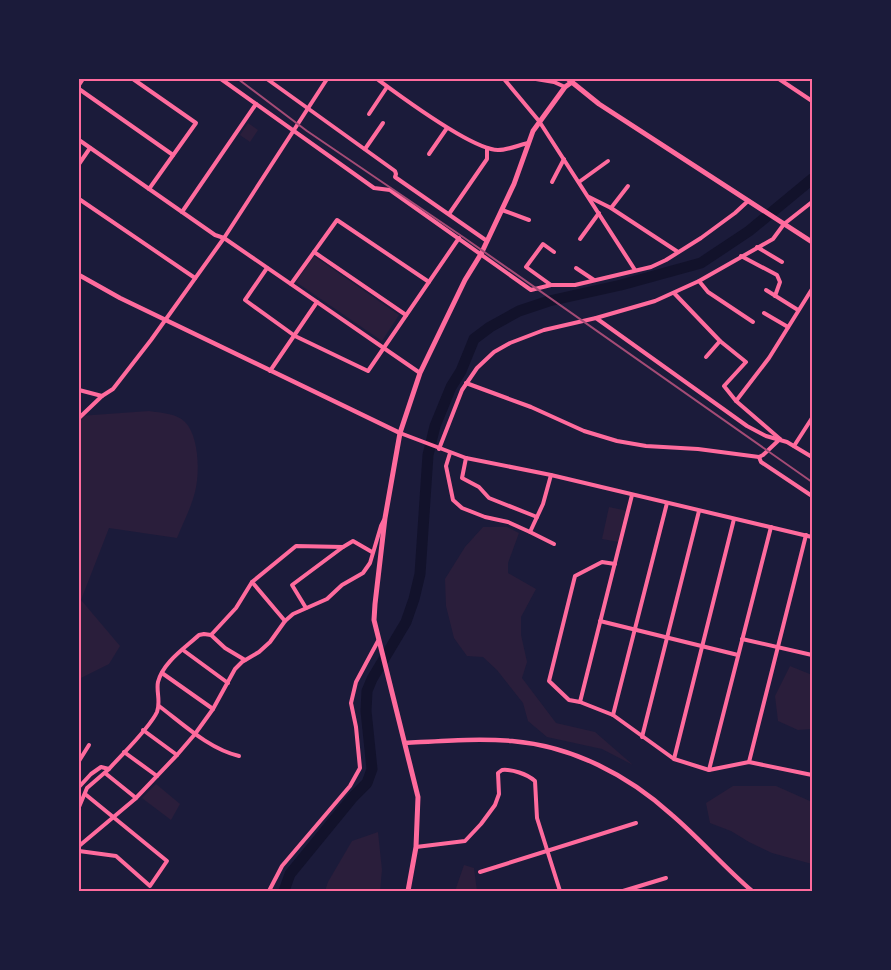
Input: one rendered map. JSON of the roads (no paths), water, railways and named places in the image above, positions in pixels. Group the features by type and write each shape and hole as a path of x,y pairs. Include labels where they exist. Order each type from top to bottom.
{"main road":[{"path":"408,891 416,847 418,797 374,620 386,518 400,433 420,373 465,280 481,254 502,210 514,184 528,142 539,121 571,80 599,104 812,242"}],"street":[{"path":"79,85 83,79"},
{"path":"133,79 196,122 149,189"},
{"path":"221,79 374,188 390,190 531,290 551,285 575,285 651,267 678,252 735,213 748,201"},
{"path":"267,79 395,171 395,177 487,240"},
{"path":"79,418 113,388 165,320 224,238 326,79"},
{"path":"377,79 447,128 487,148 500,150 528,142"},
{"path":"504,79 539,121 635,270"},
{"path":"536,79 554,82 565,87"},
{"path":"779,79 812,101"},
{"path":"369,114 388,87"},
{"path":"79,90 173,155"},
{"path":"182,212 256,104"},
{"path":"365,149 383,123"},
{"path":"429,154 447,128"},
{"path":"79,140 215,235 224,238 420,373"},
{"path":"79,164 90,148"},
{"path":"449,214 487,159 487,148"},
{"path":"552,182 564,159"},
{"path":"579,182 608,161"},
{"path":"612,208 628,186"},
{"path":"589,198 612,208 678,252"},
{"path":"79,199 195,278"},
{"path":"439,449 456,402 466,384 484,361 510,343 544,330 596,318 655,301 674,293 772,239 784,224 812,202"},
{"path":"502,210 529,220"},
{"path":"580,239 599,213"},
{"path":"291,284 337,220 428,282"},
{"path":"267,268 245,300 295,336 368,371 459,238"},
{"path":"551,285 526,267 542,244 554,252"},
{"path":"757,247 782,262"},
{"path":"314,252 406,315"},
{"path":"741,256 777,275 780,282 775,296"},
{"path":"576,268 594,280"},
{"path":"79,275 120,298 270,371 400,433 450,453 812,537"},
{"path":"698,281 708,292 753,322"},
{"path":"736,401 769,358 812,289"},
{"path":"766,290 798,310"},
{"path":"674,293 720,341 746,362 724,386 736,401 780,439 812,457"},
{"path":"270,371 317,302"},
{"path":"764,313 788,327"},
{"path":"596,318 747,426 766,436 780,439"},
{"path":"706,358 720,341"},
{"path":"466,384 531,407 584,432 617,441 646,446 698,449 759,457 763,456 780,439"},
{"path":"79,390 102,396"},
{"path":"794,446 812,418"},
{"path":"450,453 446,466 453,500 462,508 485,517 508,522 554,544"},
{"path":"759,457 761,462 812,496"},
{"path":"466,458 462,478 479,487 489,498 537,517"},
{"path":"530,532 543,504 551,475"},
{"path":"580,702 632,495"},
{"path":"613,715 667,503"},
{"path":"642,737 699,511"},
{"path":"79,846 136,798 177,755 213,709 235,670 245,660 259,652 270,642 293,614 327,599 342,584 363,573 370,563 381,526 386,518"},
{"path":"674,759 734,519"},
{"path":"709,770 770,527"},
{"path":"749,762 806,536"},
{"path":"306,608 292,584 343,546 354,541 372,552"},
{"path":"211,635 236,608 252,582 296,546 343,546"},
{"path":"615,564 602,562 575,576 550,681 569,700 580,702 613,715 674,759 709,770 749,762 812,775"},
{"path":"252,582 285,622"},
{"path":"600,621 738,655"},
{"path":"79,807 87,788 109,769 153,719 159,706 158,683 162,673 172,660 199,635 211,635 225,648 245,660"},
{"path":"742,639 812,655"},
{"path":"269,891 282,866 350,786 360,768 356,727 351,703 356,682 378,641"},
{"path":"183,650 228,683"},
{"path":"162,673 213,709"},
{"path":"159,706 195,734 226,753 239,756"},
{"path":"143,730 177,755"},
{"path":"405,743 467,740 513,741 544,746 603,767 634,784 672,815 752,891"},
{"path":"79,761 89,745"},
{"path":"124,752 157,776"},
{"path":"79,787 90,774 101,767 109,769"},
{"path":"416,847 464,840 481,824 495,805 498,794 498,773 506,769 532,778 535,782 537,818 560,891"},
{"path":"105,773 136,798"},
{"path":"79,850 116,856 150,886 167,861 114,816 84,794"},
{"path":"480,872 636,823"},
{"path":"622,891 666,878"}],"waterway":[{"path":"284,891 290,874 353,797 367,783 372,769 366,711 367,691 372,679 406,622 414,599 420,574 428,455 435,426 474,339 490,327 519,311 549,301 621,285 701,263 749,231 812,179"}],"railway":[{"path":"238,79 307,131 463,237 812,482"}]}
